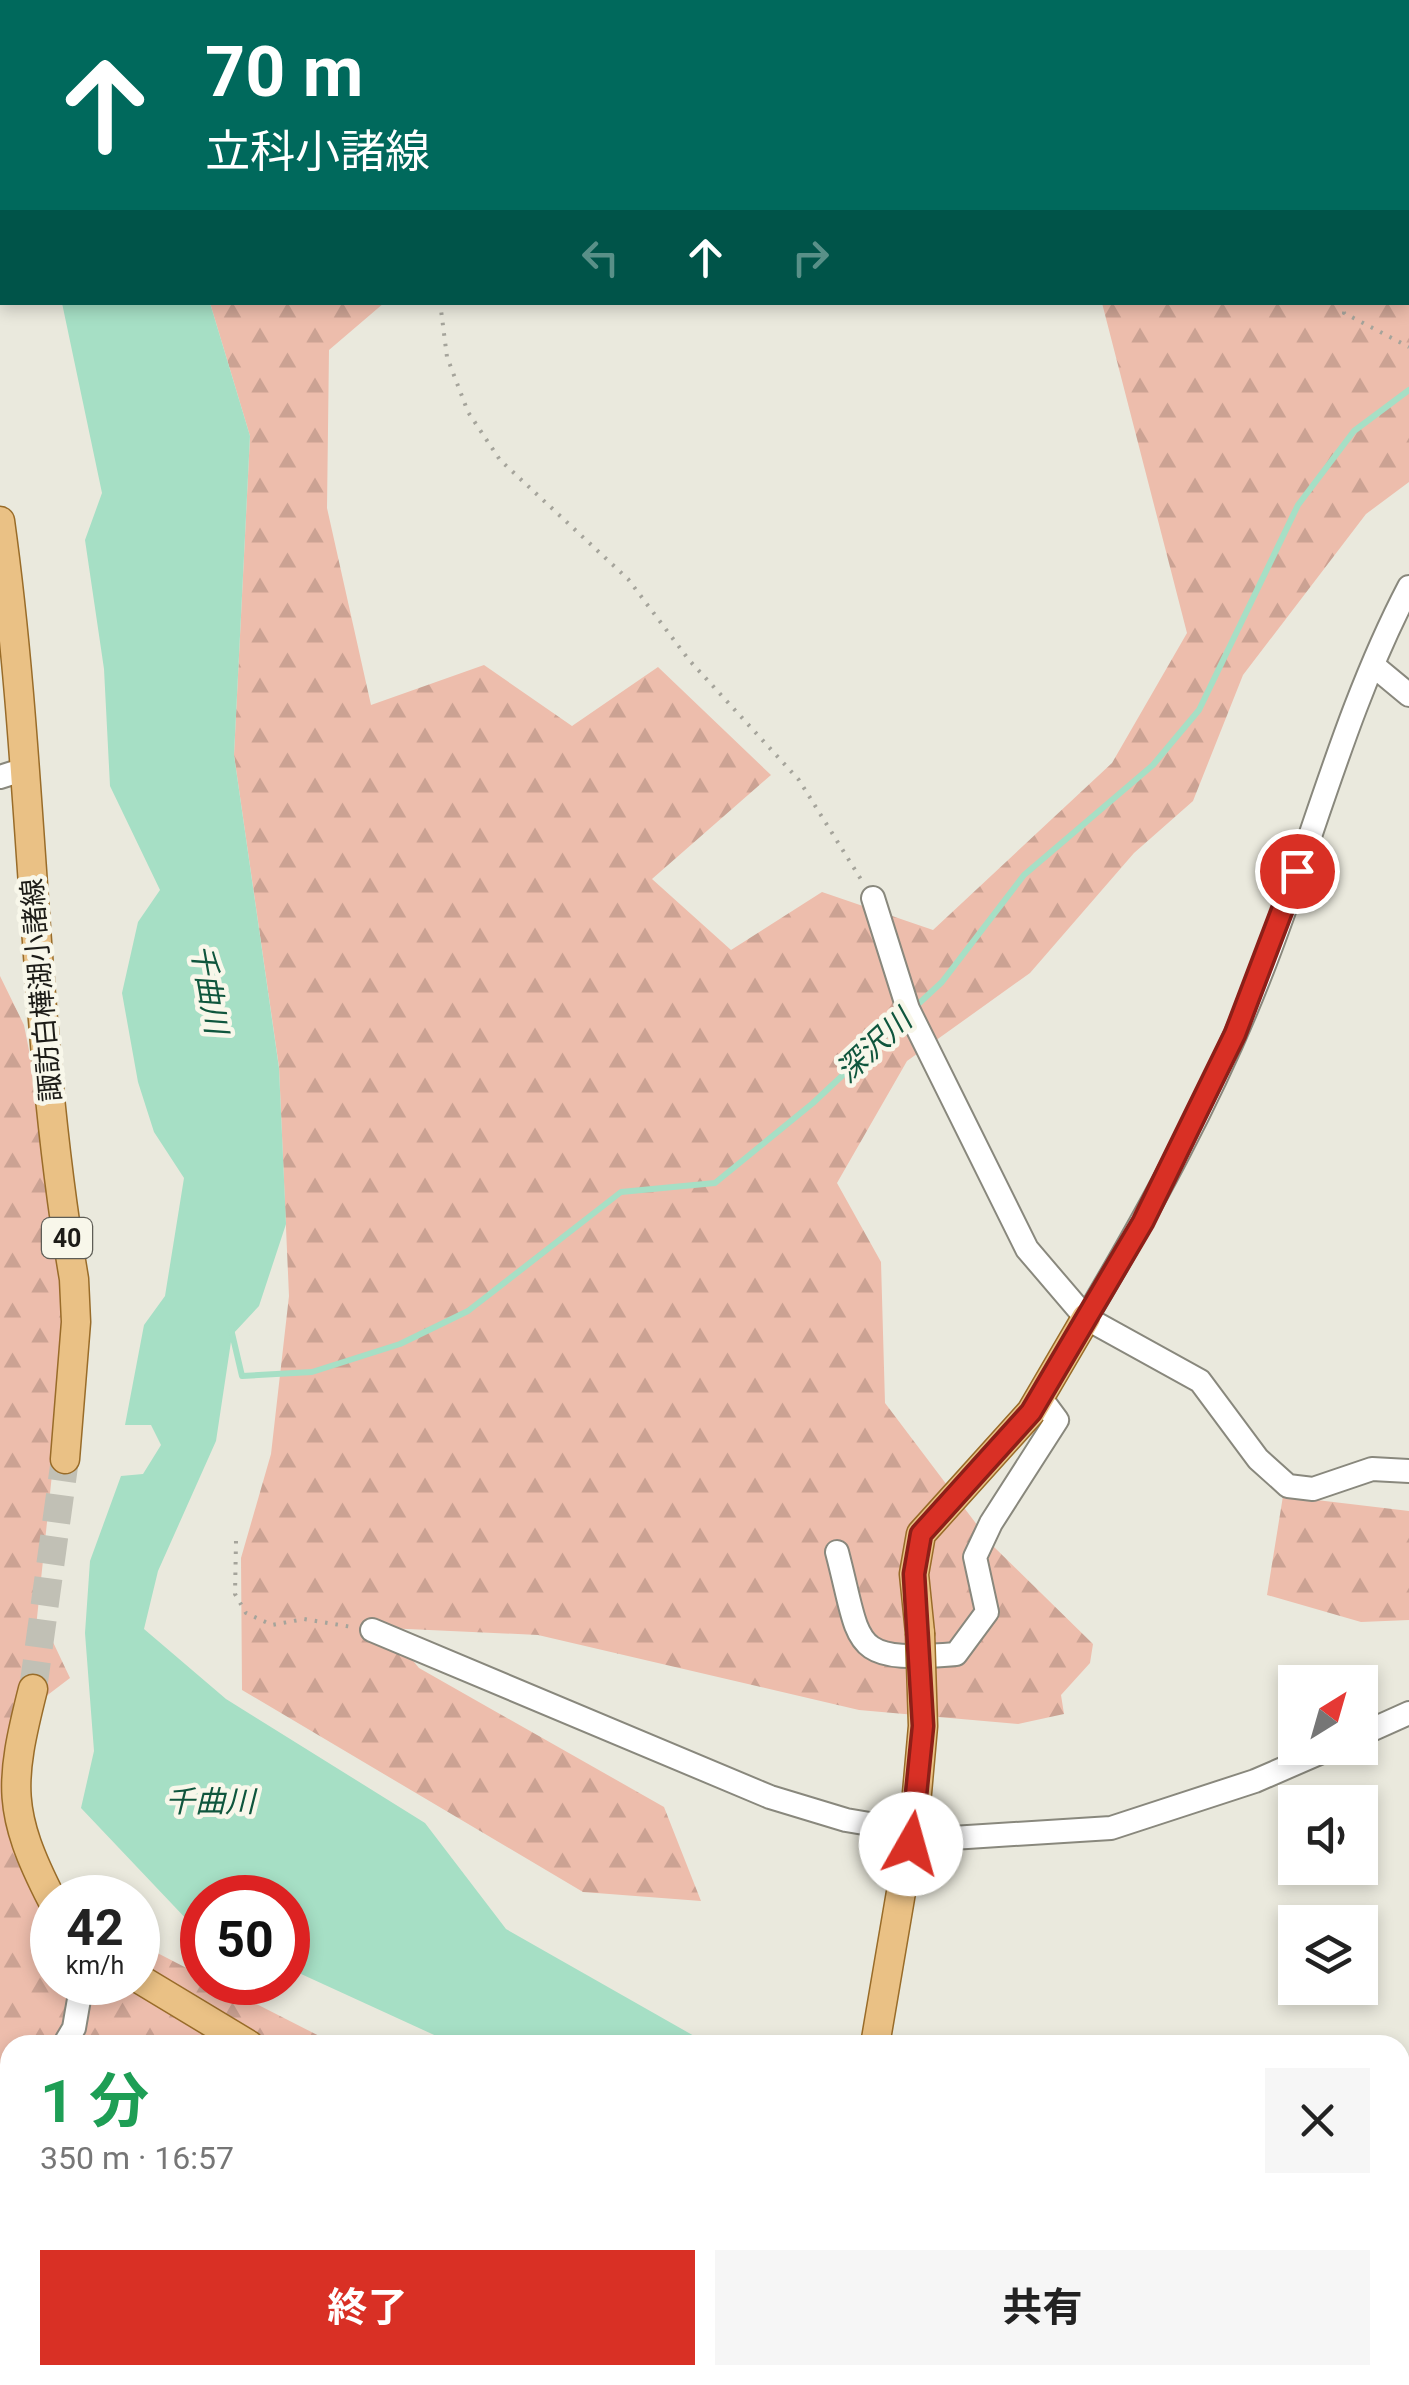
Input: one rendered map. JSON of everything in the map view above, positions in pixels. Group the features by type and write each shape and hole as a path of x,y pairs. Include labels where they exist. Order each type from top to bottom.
{"main road":[{"name":"諏訪白樺湖小諸線","path":"0,521 16,637 11,773 74,1294 65,1460"},
{"path":"877,2035 916,1804 923,1726 914,1574 921,1534 992,1460 1040,1397 1086,1318"},
{"path":"33,1689 14,1764 17,1812 39,1875"},
{"path":"160,1991 232,2035"}],"street":[{"path":"1086,1318 1143,1222 1218,1074 1260,977 1359,694 1409,586"},
{"path":"1374,666 1409,695"},
{"path":"873,898 908,1009 1027,1249 1086,1318 1200,1381 1266,1467 1288,1486 1313,1489 1372,1469 1409,1471"},
{"path":"837,1552 859,1636 876,1653 898,1658 956,1654 986,1612 975,1557 991,1523 1057,1420 1040,1397"},
{"path":"372,1630 770,1797 846,1820 952,1838 1111,1828 1292,1765"},
{"path":"1378,1727 1409,1713"},
{"path":"70,2035 78,2005"}],"path":[{"path":"440,305 447,357 468,412 500,460 628,579 689,660 798,780 873,898"},
{"path":"1347,305 1344,314 1409,347"},
{"path":"236,1541 235,1594 246,1613 272,1625 304,1619 372,1630"}],"green space":[{"path":"211,305 382,305 329,350 327,508 371,705 484,665 572,726 658,667 771,775 652,879 731,950 822,892 933,930 1112,763 1187,633 1103,305 1409,305 1409,482 1366,514 1243,675 1193,801 1134,853 1030,973 907,1061 837,1183 881,1262 885,1403 993,1546 1093,1644 1090,1663 1061,1695 1064,1714 1018,1724 859,1710 538,1635 386,1628 419,1668 664,1807 701,1901 583,1892 242,1690 241,1558 271,1454 289,1296 279,1067 234,755 250,436"},
{"path":"0,976 24,1025 48,1147 65,1279 56,1436 35,1637 52,1640 70,1678 45,1697 30,1692 11,1743 46,1875 30,1875 30,2005 160,2005 160,1954 180,1965 180,2005 258,2005 317,2035 0,2035"},
{"path":"1283,1496 1409,1511 1409,1620 1361,1622 1267,1595"}],"water":[{"name":"千曲川","path":"62,305 211,305 250,436 234,755 279,1068 286,1224 259,1306 232,1335 216,1441 158,1571 144,1629 226,1699 425,1823 506,1929 692,2035 434,2035 310,1978 310,1875 180,1875 180,1912 160,1891 160,1875 145,1875 81,1808 94,1751 85,1633 90,1561 121,1476 143,1474 161,1445 151,1425 125,1425 144,1325 165,1296 184,1178 154,1132 138,1082 122,993 138,922 160,890 110,786 104,669 85,540 102,493"}],"waterway":[{"name":"深沢川","path":"914,1008 942,982 1024,875 1153,765 1199,710 1298,505 1354,431 1409,390"},
{"name":"深沢川","path":"231,1329 242,1376 312,1372 400,1344 468,1311 621,1192 715,1183 813,1103 905,1017"}],"tunnel":[{"path":"33,1689 65,1459"}],"route":[{"path":"911,1844 923,1726 914,1551 921,1534 946,1504 992,1460 1031,1412 1143,1222 1235,1034 1260,977 1297,871"}]}
